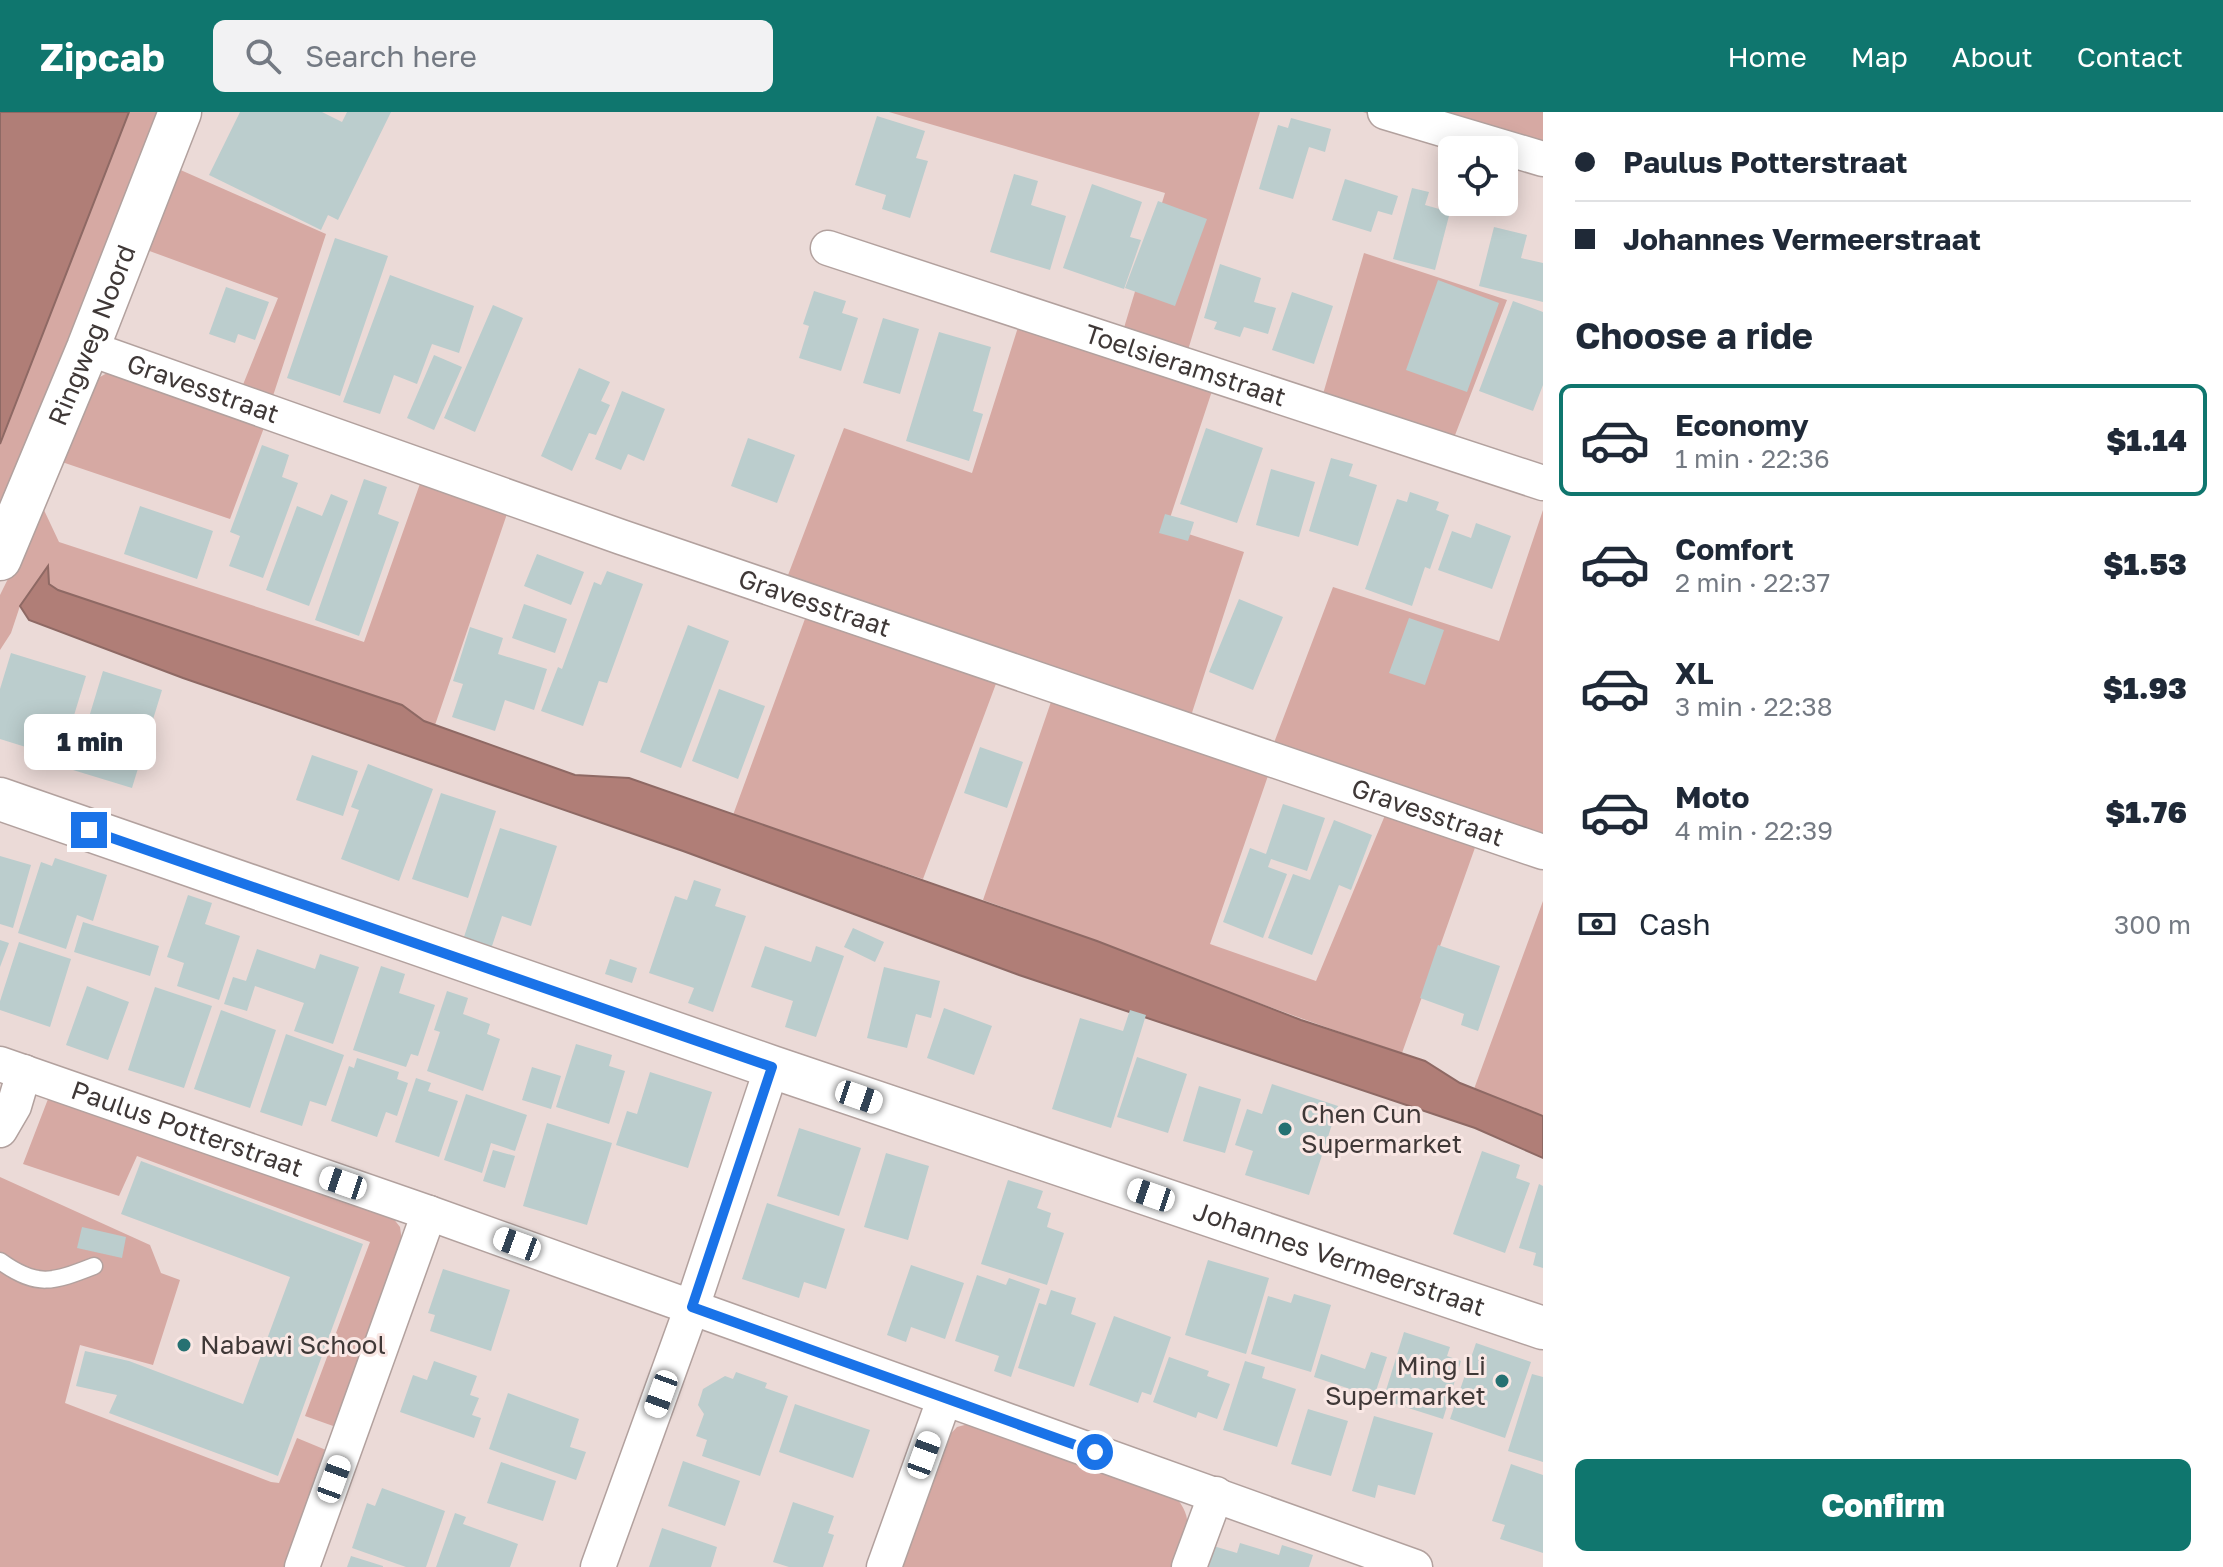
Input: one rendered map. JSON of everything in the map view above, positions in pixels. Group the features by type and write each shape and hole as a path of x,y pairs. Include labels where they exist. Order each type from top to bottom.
{"street":[{"name":"Ringweg Noord","path":"0,559 88,348 180,112"},
{"path":"1385,112 1543,159"},
{"name":"Toelsieramstraat","path":"828,248 1543,483"},
{"name":"Gravesstraat","path":"88,348 621,537 1543,852"},
{"name":"Johannes Vermeerstraat","path":"0,799 772,1067 1543,1328"},
{"path":"598,1567 692,1307 772,1067"},
{"path":"0,1130 14,1106 12,1068"},
{"name":"Paulus Potterstraat","path":"12,1068 429,1213 1415,1567"},
{"path":"302,1567 429,1213"},
{"path":"884,1567 944,1400"},
{"path":"1189,1567 1216,1494"}],"lane":[{"path":"0,1261 18,1274 36,1281 58,1280 94,1266"}],"shaded area":[{"path":"0,112 129,112 0,444"},
{"path":"129,112 163,112 0,519 0,444"},
{"path":"889,112 1260,112 1188,350 1123,331 1165,193"},
{"path":"1363,112 1543,112 1543,165 1518,158 1518,136 1445,136"},
{"path":"176,168 326,234 271,402 240,392 278,298 144,249"},
{"path":"1364,253 1507,300 1452,443 1321,401"},
{"path":"1019,324 1213,388 1167,527 1244,552 1189,722 785,583 844,428 972,473"},
{"path":"107,373 265,425 230,519 62,462 93,381"},
{"path":"422,478 509,508 435,725 401,705 58,590 49,584 48,567 20,606 11,633 0,650 0,595 43,508 59,542 364,642"},
{"path":"1543,510 1543,841 1272,748 1333,587 1499,641"},
{"path":"48,566 49,584 58,590 402,705 424,721 575,775 629,778 1097,941 1301,1020 1425,1061 1460,1083 1543,1116 1543,1158 1475,1128 1019,975 683,851 183,678 29,620 20,606"},
{"path":"806,616 997,681 923,879 733,815"},
{"path":"1052,699 1270,770 1210,944 1316,981 1388,808 1477,842 1402,1053 983,900"},
{"path":"1543,901 1543,1116 1474,1089"},
{"path":"48,1099 393,1218 400,1227 402,1241 336,1427 305,1416 370,1242 137,1156 119,1196 23,1164"},
{"path":"0,1177 150,1245 161,1273 180,1280 153,1365 80,1345 65,1403 271,1482 279,1483 297,1438 326,1450 284,1567 0,1567"},
{"path":"976,1422 1168,1489 1183,1508 1188,1525 1177,1567 900,1567 943,1442 957,1427"}],"building":[{"path":"240,112 322,112 342,122 347,112 391,112 338,220 328,215 321,230 209,175"},
{"path":"877,116 925,131 916,158 928,161 910,218 882,209 886,195 855,185"},
{"path":"1291,118 1331,129 1325,152 1309,147 1293,199 1259,189 1278,125 1288,128"},
{"path":"1014,174 1038,181 1031,205 1066,216 1050,270 990,252"},
{"path":"1345,179 1398,196 1392,215 1378,211 1371,232 1332,220"},
{"path":"1092,184 1142,202 1130,237 1141,240 1124,289 1063,268"},
{"path":"1412,188 1429,192 1425,205 1438,209 1438,216 1449,216 1435,270 1393,259"},
{"path":"1158,201 1207,219 1175,306 1125,288"},
{"path":"1494,227 1527,235 1521,258 1543,263 1543,302 1479,286"},
{"path":"335,238 388,256 340,396 287,378"},
{"path":"1220,264 1261,278 1254,302 1276,308 1268,334 1244,327 1240,337 1214,329 1217,322 1204,318"},
{"path":"390,275 474,306 459,353 432,344 417,384 394,375 380,414 343,402"},
{"path":"1438,280 1499,303 1467,392 1406,370"},
{"path":"226,287 269,302 255,340 238,334 235,343 209,334"},
{"path":"814,291 846,301 842,313 858,318 841,371 799,358 809,326 803,324"},
{"path":"1292,292 1333,306 1314,364 1272,350"},
{"path":"1513,301 1543,312 1543,385 1533,411 1479,391"},
{"path":"493,305 523,318 475,432 444,418"},
{"path":"883,318 919,329 900,394 863,383"},
{"path":"939,332 991,347 973,411 983,414 969,461 906,441"},
{"path":"434,355 462,367 434,430 407,418"},
{"path":"579,368 610,382 601,401 610,405 596,435 589,433 572,471 541,456"},
{"path":"622,391 665,409 644,461 628,454 621,470 595,459"},
{"path":"1206,428 1263,448 1237,523 1180,504"},
{"path":"748,438 795,455 777,503 731,486"},
{"path":"262,445 289,455 282,477 298,483 263,578 229,566 240,536 230,532"},
{"path":"1331,458 1353,464 1349,476 1377,485 1358,546 1309,531"},
{"path":"1271,469 1315,482 1299,537 1256,525"},
{"path":"364,479 387,487 378,514 399,522 359,636 315,620"},
{"path":"1410,492 1439,502 1436,510 1449,515 1430,569 1425,567 1412,606 1365,589 1397,499 1407,502"},
{"path":"331,494 348,501 309,606 266,590 297,506 322,516"},
{"path":"140,506 213,531 197,579 124,554"},
{"path":"1165,514 1194,522 1188,541 1159,533"},
{"path":"1476,523 1511,536 1492,589 1438,570 1452,531 1471,538"},
{"path":"537,554 584,572 571,605 524,586"},
{"path":"607,571 643,584 607,683 599,681 583,726 541,711 558,667 562,669 594,582 601,585"},
{"path":"1239,599 1283,617 1253,690 1209,672"},
{"path":"524,604 567,619 555,653 512,638"},
{"path":"1409,618 1444,630 1425,685 1389,673"},
{"path":"688,625 729,641 681,768 640,752"},
{"path":"470,627 503,638 498,654 547,669 534,710 505,700 495,731 452,717 463,684 453,681"},
{"path":"11,653 86,676 61,758 0,739 0,689"},
{"path":"103,671 162,690 132,788 73,770"},
{"path":"719,689 765,706 738,779 692,761"},
{"path":"980,747 1023,762 1007,808 964,793"},
{"path":"312,755 358,771 343,816 296,800"},
{"path":"368,764 433,789 399,881 341,859 359,810 351,807"},
{"path":"441,793 496,811 468,898 412,879"},
{"path":"1283,804 1325,818 1307,871 1271,859 1268,867 1287,874 1263,938 1223,922 1250,848 1266,854"},
{"path":"1334,820 1372,835 1351,890 1339,885 1312,955 1268,938 1293,874 1310,880"},
{"path":"500,828 557,846 531,926 502,916 491,949 463,940"},
{"path":"0,856 31,865 13,928 0,924"},
{"path":"55,858 107,875 93,921 77,915 66,949 18,933 41,862 52,866"},
{"path":"694,880 721,889 715,906 746,916 713,1012 688,1003 694,988 649,973 675,896 687,900"},
{"path":"188,895 212,903 205,924 240,936 219,1000 177,986 184,963 167,957"},
{"path":"83,922 159,946 150,976 74,952"},
{"path":"853,928 884,942 875,962 844,947"},
{"path":"0,940 9,943 0,967"},
{"path":"19,942 71,959 50,1027 0,1010 0,1001"},
{"path":"1438,945 1500,966 1478,1031 1461,1025 1464,1014 1420,998"},
{"path":"765,946 811,962 816,946 844,956 816,1037 785,1027 793,1001 751,987"},
{"path":"257,949 315,969 320,954 359,967 333,1044 294,1031 304,1003 255,986 247,1011 224,1004 233,977 246,981"},
{"path":"610,959 637,968 632,983 605,974"},
{"path":"381,966 405,974 399,993 435,1005 418,1056 411,1054 406,1067 353,1050"},
{"path":"884,967 940,981 931,1018 916,1014 907,1048 867,1038"},
{"path":"87,986 129,1002 108,1060 66,1045"},
{"path":"155,987 212,1006 184,1088 128,1070"},
{"path":"447,991 468,998 463,1014 490,1024 487,1034 500,1039 483,1091 427,1071 440,1032 434,1030"},
{"path":"944,1008 992,1026 974,1075 927,1058"},
{"path":"221,1010 276,1030 250,1108 194,1089"},
{"path":"1130,1010 1146,1015 1111,1128 1052,1109 1080,1018 1123,1031"},
{"path":"286,1034 344,1055 326,1106 310,1101 302,1126 260,1112"},
{"path":"576,1044 612,1055 609,1066 625,1071 609,1124 556,1107"},
{"path":"1137,1057 1187,1074 1168,1133 1117,1117"},
{"path":"357,1058 399,1072 397,1079 408,1083 397,1116 386,1112 377,1137 331,1121 349,1066 354,1068"},
{"path":"532,1067 561,1076 551,1109 522,1100"},
{"path":"650,1072 712,1092 688,1168 616,1145 627,1111 637,1114"},
{"path":"416,1078 431,1083 428,1091 458,1101 439,1157 395,1142"},
{"name":"Chen Cun Supermarket","path":"1272,1084 1338,1106 1309,1195 1245,1175 1253,1151 1235,1145 1247,1109 1262,1114"},
{"path":"1199,1086 1241,1099 1225,1153 1183,1141"},
{"path":"466,1094 527,1115 515,1151 491,1143 482,1173 444,1160"},
{"path":"547,1123 612,1143 587,1225 523,1206"},
{"path":"799,1128 861,1148 839,1216 777,1196"},
{"path":"493,1150 515,1156 505,1188 483,1181"},
{"path":"1482,1151 1520,1165 1516,1178 1530,1183 1505,1253 1453,1234"},
{"path":"886,1153 929,1166 908,1240 864,1227"},
{"path":"141,1161 363,1244 278,1476 109,1413 117,1395 76,1386 85,1351 129,1361 243,1404 290,1277 121,1214"},
{"path":"1008,1180 1043,1191 1037,1208 1051,1213 1047,1227 1064,1233 1047,1285 981,1264"},
{"path":"1539,1184 1543,1186 1543,1268 1533,1265 1536,1253 1519,1248"},
{"path":"767,1203 845,1229 826,1289 804,1282 799,1298 742,1279"},
{"path":"82,1227 126,1237 122,1258 77,1248"},
{"path":"1208,1260 1269,1278 1246,1354 1185,1335"},
{"path":"911,1265 964,1283 945,1339 911,1327 906,1342 887,1335"},
{"path":"443,1269 510,1290 491,1351 430,1331 435,1315 428,1313"},
{"path":"977,1275 1006,1285 1009,1278 1040,1289 1011,1377 994,1371 999,1356 955,1341"},
{"path":"1051,1290 1076,1298 1071,1314 1096,1323 1074,1387 1018,1368 1039,1303 1046,1305"},
{"path":"1294,1294 1331,1305 1311,1372 1251,1354 1268,1296 1291,1303"},
{"path":"1114,1316 1171,1337 1151,1395 1142,1392 1138,1403 1089,1385"},
{"path":"1404,1332 1450,1347 1447,1356 1461,1361 1443,1419 1383,1400"},
{"path":"1476,1343 1531,1362 1505,1438 1450,1419"},
{"path":"1371,1352 1387,1357 1374,1397 1314,1377 1321,1354 1365,1369"},
{"path":"1169,1357 1209,1371 1207,1376 1230,1384 1217,1419 1198,1412 1196,1418 1153,1402"},
{"path":"434,1361 477,1376 470,1395 479,1398 472,1415 481,1418 474,1438 400,1412 413,1375 427,1380"},
{"path":"1245,1361 1265,1367 1262,1378 1296,1389 1277,1447 1223,1430"},
{"path":"736,1372 767,1383 765,1388 788,1396 760,1476 702,1456 707,1440 696,1436 704,1414 698,1405 703,1389 725,1376 733,1379"},
{"path":"1532,1374 1543,1377 1543,1462 1508,1451"},
{"path":"508,1393 579,1419 570,1447 586,1452 576,1480 489,1449"},
{"path":"795,1404 870,1430 853,1478 779,1452"},
{"path":"1308,1409 1348,1421 1331,1476 1291,1464"},
{"path":"1374,1416 1433,1433 1415,1495 1378,1485 1375,1498 1352,1491"},
{"path":"683,1461 740,1481 725,1526 668,1506"},
{"path":"501,1462 556,1481 543,1521 487,1503"},
{"path":"1511,1464 1543,1475 1543,1553 1500,1539 1505,1525 1492,1521"},
{"path":"382,1488 445,1511 426,1567 406,1567 352,1548 367,1503 375,1506"},
{"path":"793,1502 834,1516 828,1533 834,1535 823,1567 789,1567 773,1562"},
{"path":"455,1513 466,1517 463,1524 518,1544 510,1567 436,1567"},
{"path":"662,1528 717,1547 711,1567 649,1567"},
{"path":"1240,1543 1279,1555 1282,1545 1313,1555 1309,1567 1203,1567 1210,1545 1237,1553"},
{"path":"351,1556 383,1566 383,1567 347,1567"}],"place":[{"name":"Chen Cun Supermarket","path":"1285,1129"},
{"name":"Nabawi School","path":"184,1345"},
{"name":"Ming Li Supermarket","path":"1502,1381"}],"route":[{"path":"89,830 772,1067 692,1307 1095,1452"}]}
